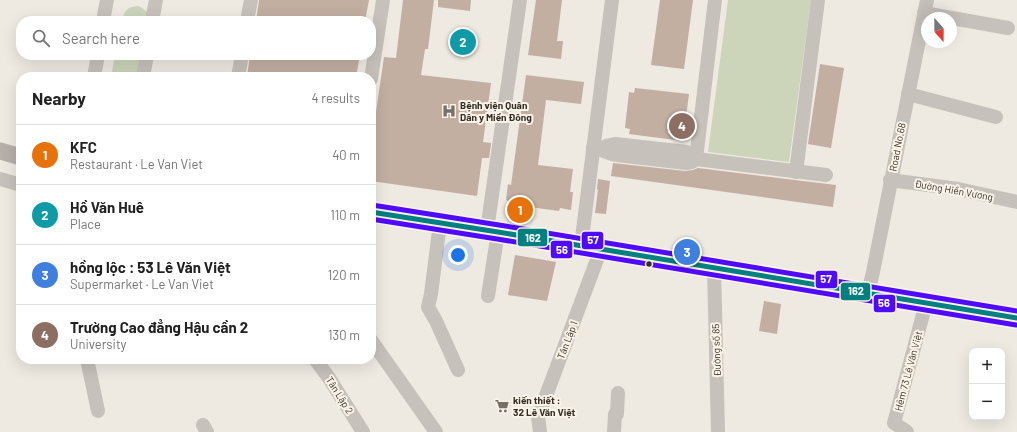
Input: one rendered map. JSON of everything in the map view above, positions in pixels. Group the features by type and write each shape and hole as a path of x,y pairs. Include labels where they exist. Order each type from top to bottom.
{"main road":[{"path":"0,152 16,156"},
{"path":"376,213 1017,318"}],"street":[{"path":"104,16 107,0"},
{"path":"153,16 156,0"},
{"path":"248,16 251,0"},
{"path":"376,46 383,0"},
{"path":"488,296 492,231 520,0"},
{"path":"581,246 598,149 612,0"},
{"path":"696,159 715,0"},
{"path":"796,172 818,0"},
{"path":"925,6 1008,28"},
{"name":"Road No.68","path":"868,294 925,6"},
{"path":"95,72 97,60"},
{"path":"144,72 146,60"},
{"path":"239,72 241,60"},
{"path":"372,72 374,60"},
{"path":"908,94 996,117"},
{"path":"598,149 611,154 681,162 692,162 696,159 826,175"},
{"path":"0,179 16,184"},
{"name":"Đường Hiền Vương","path":"890,180 958,189 1017,202"},
{"path":"440,223 428,307 436,321 458,370"},
{"name":"Tân Lập 1","path":"540,432 538,417 601,249"},
{"name":"Đường số 85","path":"714,268 718,432"},
{"name":"Hẻm 73 Lê Văn Việt","path":"907,432 894,423 926,303"},
{"path":"376,347 436,432"},
{"path":"88,364 98,411"},
{"name":"Tân Lập 2","path":"319,364 363,432"},
{"path":"614,432 618,393"}],"green space":[{"path":"728,0 811,0 789,162 708,152"},
{"path":"138,6 149,14 149,16 124,16 127,10 131,7"},
{"path":"114,60 143,60 141,72 112,72"}],"building":[{"path":"259,0 369,0 366,16 257,16"},
{"path":"403,0 434,0 428,49 425,49 421,75 491,83 483,142 491,144 489,158 482,158 477,196 376,182 376,112 384,57 396,58"},
{"path":"438,0 471,0 470,11 438,7"},
{"path":"536,0 562,0 557,41 563,41 561,59 528,55"},
{"path":"660,0 693,0 684,69 651,65"},
{"path":"249,60 359,60 357,72 248,72"},
{"path":"820,64 844,68 831,148 808,144"},
{"path":"526,75 584,82 581,104 546,100 538,165 573,169 570,192 573,192 571,210 560,208 559,211 508,204 508,201 506,200 508,184 511,185"},
{"path":"635,88 689,94 683,141 629,134 630,129 625,128 629,92 634,93"},
{"path":"613,163 685,171 698,168 836,185 833,207 611,176"},
{"path":"598,179 610,181 606,214 595,213"},
{"path":"515,255 556,262 547,301 508,295"},
{"path":"764,301 781,304 777,334 759,331"}],"transit line":[{"name":"57","path":"376,206 1017,311"},
{"name":"162","path":"376,213 1017,318"},
{"name":"56","path":"376,220 1016,325"}],"place":[{"name":"Hồ Văn Huê","path":"463,42"},
{"name":"Bệnh viện Quân Dân y Miền Đông","path":"449,111"},
{"name":"Trường Cao đẳng Hậu cần 2","path":"682,126"},
{"name":"KFC","path":"520,210"},
{"name":"hồng lộc : 53 Lê Văn Việt","path":"687,252"},
{"name":"kiến thiết : 32 Lê Văn Việt","path":"502,406"}]}
